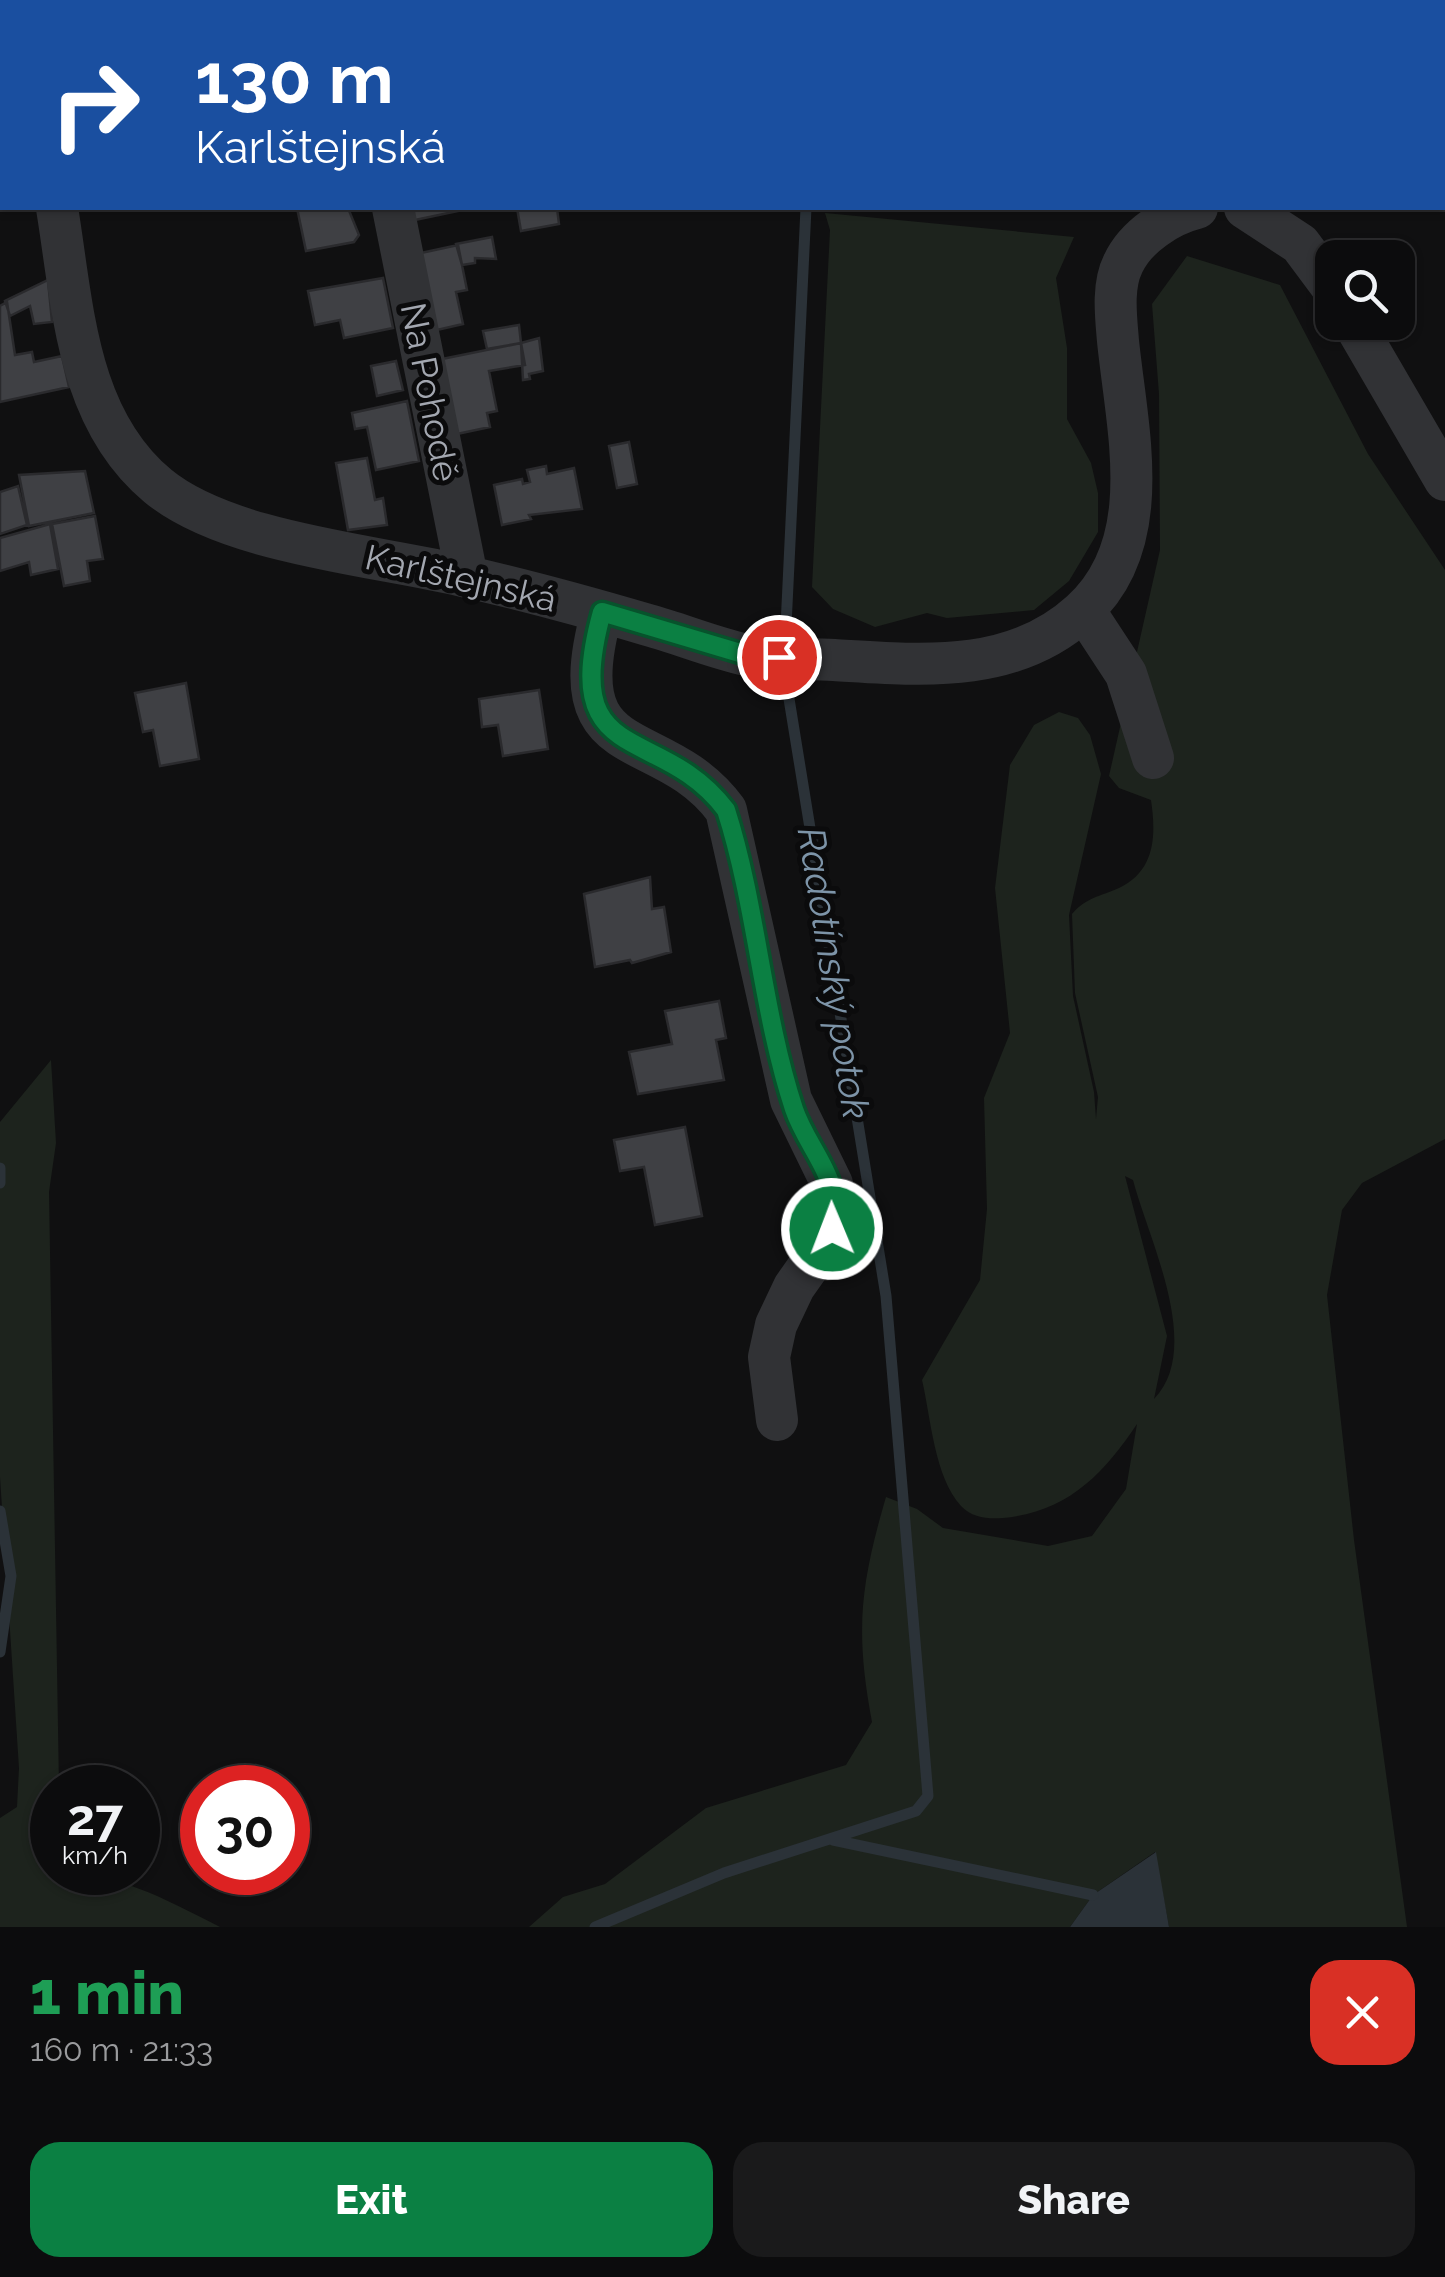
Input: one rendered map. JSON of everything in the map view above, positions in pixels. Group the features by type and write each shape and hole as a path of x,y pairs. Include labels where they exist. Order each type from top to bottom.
{"street":[{"name":"Karlštejnská","path":"57,210 88,382 125,451 159,487 196,511 236,527 467,576 750,656 952,663 1010,655 1049,638 1084,610 1112,577 1126,535 1132,484 1115,308 1122,264 1142,238 1174,214 1189,210"},
{"name":"Na Pohodě","path":"393,210 467,576"},
{"path":"1248,210 1300,244 1315,264"},
{"path":"1363,340 1445,480"},
{"path":"1084,610 1126,674 1152,758"},
{"path":"602,612 589,680 603,722 626,742 700,782 726,810 791,1100 832,1184 836,1214 832,1229 783,1308 769,1357 777,1420"}],"shaded area":[{"path":"825,213 1074,237 1056,278 1067,348 1067,419 1091,463 1098,493 1098,532 1069,581 1034,610 947,618 927,613 875,627 833,609 812,587 830,230"},
{"path":"1187,256 1280,285 1368,454 1445,570 1445,1139 1362,1183 1342,1210 1327,1295 1354,1540 1407,1927 1169,1927 1155,1852 1093,1895 1070,1927 529,1927 563,1897 605,1884 706,1808 846,1765 872,1722 863,1661 863,1609 870,1557 886,1497 917,1509 943,1528 1048,1546 1092,1536 1126,1489 1137,1424 1097,1475 1065,1499 1046,1508 1003,1518 970,1513 952,1494 945,1479 922,1380 980,1280 987,1209 984,1098 1010,1033 995,888 1010,765 1034,725 1059,712 1078,718 1090,735 1101,774 1069,915 1073,996 1096,1119 1098,1097 1075,993 1072,914 1088,901 1131,881 1147,862 1153,838 1151,800 1119,788 1109,776 1160,550 1159,394 1152,304","holes":["1125,1176 1133,1180 1168,1292 1173,1323 1174,1351 1168,1377 1154,1399 1167,1336"]},
{"path":"51,1060 56,1143 49,1192 59,1765 30,1765 30,1895 154,1895 220,1927 0,1927 0,1818 17,1807 19,1768 0,1477 0,1122"},
{"path":"1156,1852 1169,1927 1070,1927 1093,1895"}],"building":[{"path":"297,210 349,210 359,235 354,242 306,251"},
{"path":"412,210 458,210 458,211 415,220"},
{"path":"517,210 557,210 559,224 521,231"},
{"path":"492,237 496,259 475,258 475,263 462,265 456,244"},
{"path":"458,245 467,290 456,292 463,324 437,330 421,253"},
{"path":"383,278 393,328 344,338 340,320 315,325 308,291"},
{"path":"48,280 52,322 34,324 30,306 10,316 5,301"},
{"path":"7,302 15,355 32,352 34,362 62,356 69,387 0,402 0,306"},
{"path":"519,325 521,343 487,349 483,331"},
{"path":"539,338 543,371 529,374 530,379 523,380 521,343"},
{"path":"521,343 525,365 489,371 497,411 487,413 490,427 457,434 442,359"},
{"path":"396,361 403,390 377,396 371,366"},
{"path":"407,401 419,461 376,470 367,427 355,429 352,413"},
{"path":"629,442 637,484 617,488 609,446"},
{"path":"367,458 375,500 383,498 387,525 348,530 336,463"},
{"path":"546,466 547,474 574,468 582,509 529,515 531,519 502,525 494,485 522,479 523,484 530,482 527,470"},
{"path":"85,471 94,513 29,526 19,475"},
{"path":"18,486 27,525 0,534 0,492"},
{"path":"95,516 103,559 87,561 90,581 64,586 52,524"},
{"path":"50,524 58,569 31,575 29,562 0,571 0,538"},
{"path":"186,683 199,759 160,766 153,730 143,732 135,693"},
{"path":"539,690 548,749 503,756 498,725 482,727 479,699"},
{"path":"650,877 652,909 664,907 671,952 632,963 630,960 595,967 584,894"},
{"path":"719,1001 726,1038 716,1040 724,1080 638,1094 629,1052 672,1044 665,1011"},
{"path":"685,1127 702,1216 655,1225 644,1167 620,1171 614,1140"}],"waterway":[{"name":"Radotínský potok","path":"595,1927 724,1873 916,1811 928,1796 886,1296 784,668 806,210"},
{"path":"0,1168 0,1183"},
{"path":"0,1511 11,1576 0,1652"},
{"path":"833,1840 1093,1895"}],"route":[{"path":"779,657 750,656 602,612 589,680 603,722 626,742 700,782 726,810 736,840 791,1100 832,1184 836,1214 832,1229"}]}
